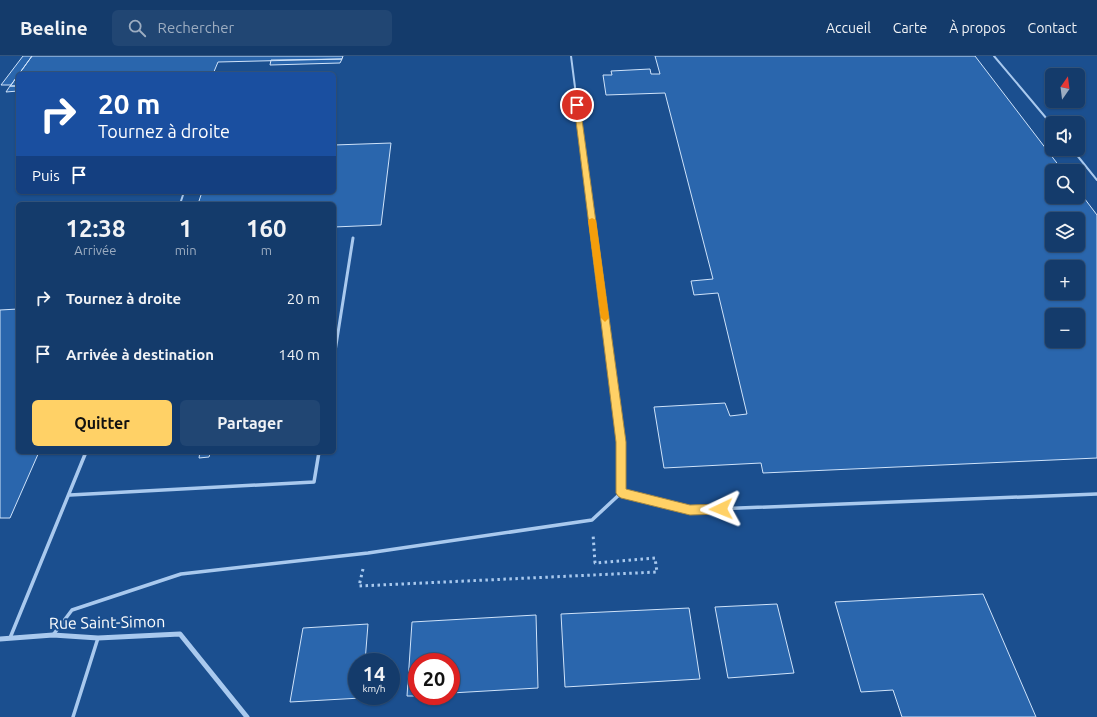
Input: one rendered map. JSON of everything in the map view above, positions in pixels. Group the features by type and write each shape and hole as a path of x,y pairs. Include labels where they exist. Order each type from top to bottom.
{"street":[{"name":"Rue Saint-Simon","path":"0,639 53,635 98,638 180,634 247,717"}],"lane":[{"path":"53,635 72,610 180,574 368,553 592,520 621,493 621,442 571,56"},
{"path":"994,56 1045,117"},
{"path":"1078,156 1097,180"},
{"path":"336,345 353,238"},
{"path":"10,638 70,495 85,454"},
{"path":"70,495 314,482 319,454"},
{"path":"621,493 690,510 1097,494"},
{"path":"73,717 98,638"}],"path":[{"path":"368,553 359,586 657,572 656,558 595,563 592,520"}],"building":[{"path":"23,56 32,56 20,72 16,72 16,78 11,85 1,85"},
{"path":"32,56 343,56 342,59 218,62 214,72 20,72"},
{"path":"655,56 975,56 1045,147 1045,156 1052,156 1058,164 1045,164 1045,204 1085,204 1085,199 1097,215 1097,458 763,473 761,463 664,468 654,407 725,403 730,416 747,414 718,293 694,295 691,281 713,279 665,93 606,95 603,75 612,75 611,71 650,69 651,74 660,74"},
{"path":"342,59 340,63 270,65 271,60"},
{"path":"16,78 16,86 10,86"},
{"path":"10,86 16,86 16,91 6,92"},
{"path":"391,143 381,225 336,227 336,202 199,202 201,194 336,194 336,145"},
{"path":"16,309 16,454 38,454 10,518 0,518 0,310"},
{"path":"200,454 210,454 209,457 199,458"},
{"path":"983,594 1036,717 902,717 893,690 861,692 835,602"},
{"path":"777,604 794,673 728,678 715,607"},
{"path":"689,608 700,679 565,687 561,614"},
{"path":"536,615 538,688 460,692 460,653 410,653 412,622"},
{"path":"368,624 366,653 348,653 348,699 290,702 303,628"}],"slow traffic":[{"path":"592,220 605,318"}],"route":[{"path":"577,105 621,442 621,493 690,510 721,509"}]}
